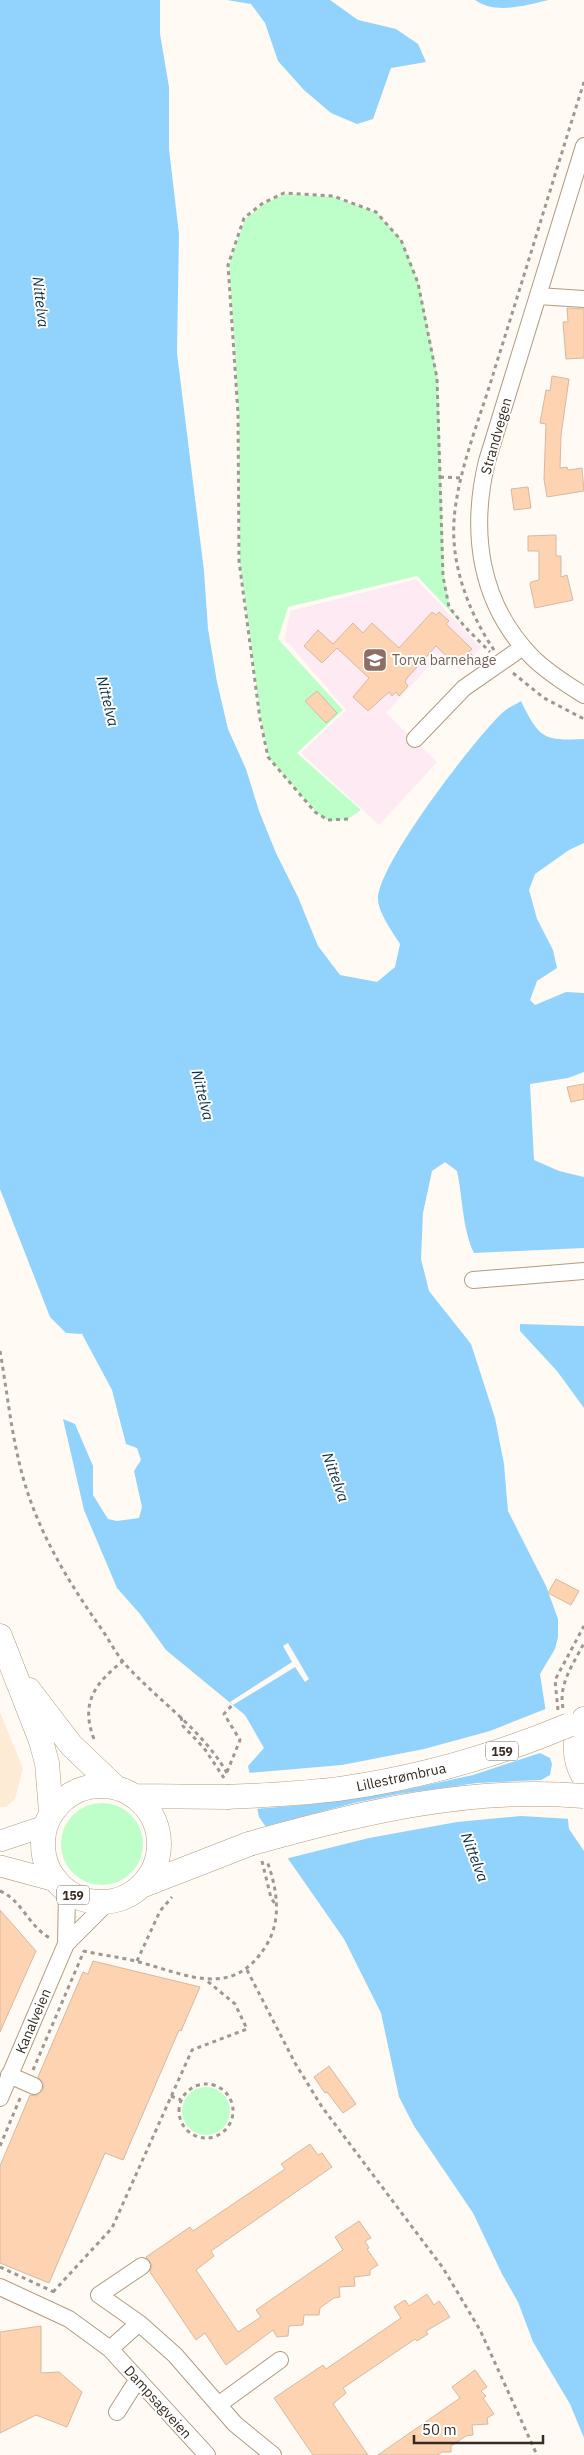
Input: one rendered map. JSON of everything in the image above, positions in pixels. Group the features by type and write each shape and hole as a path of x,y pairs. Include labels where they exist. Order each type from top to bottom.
{"highway":[{"name":"159","path":"0,1636 18,1678 46,1763 48,1819 42,1840 43,1855 48,1869 61,1886 86,1901 108,1902 123,1898 141,1886 154,1868 159,1855 160,1840 157,1826 150,1812 71,1745 55,1727 39,1702 18,1678"},
{"name":"159","path":"579,1720 575,1747 577,1760 584,1777"},
{"name":"Lillestrømbrua","path":"126,1792 226,1797 336,1789 390,1780 471,1761 579,1720"},
{"name":"159","path":"48,1819 66,1796 80,1789 94,1785 126,1792"},
{"name":"Lillestrømbrua","path":"141,1886 249,1844 359,1815 451,1799 522,1792 584,1796"}],"main road":[{"path":"0,1840 48,1819"},
{"path":"0,1866 61,1886"}],"street":[{"name":"Strandvegen","path":"584,146 483,478 478,511 481,558 495,601 506,624 523,647 545,668 584,696"},
{"path":"538,296 584,299"},
{"path":"415,739 464,688 523,647"},
{"path":"473,1280 584,1271"},
{"name":"Kanalveien","path":"61,1886 66,1944"},
{"name":"Kanalveien","path":"0,2098 8,2066 66,1944 108,1902"},
{"path":"8,2066 31,2085"},
{"path":"142,2266 99,2295 139,2323 175,2354 235,2424 271,2454"},
{"name":"Dampsagveien","path":"0,2287 69,2319 110,2349 206,2455"},
{"path":"110,2349 139,2323"},
{"path":"218,2405 280,2360"},
{"path":"117,2412 138,2379"}],"path":[{"path":"348,819 328,820 315,812 268,757 260,719 239,561 238,413 228,264 244,218 263,203 284,193 333,196 376,212 401,240 418,283 437,378 443,576 449,607 465,627 502,663 544,698 584,718"},
{"path":"440,477 483,478"},
{"path":"0,1351 21,1472 48,1541 75,1593 123,1661 203,1738 227,1773 240,1740 224,1714 234,1702"},
{"path":"556,1702 555,1680 584,1627"},
{"path":"95,1742 91,1730 90,1700 102,1678 123,1661"},
{"path":"0,2146 31,2085 84,1951 137,1961 206,1980 226,1978 247,1970 260,1957 275,1931 276,1898 267,1860"},
{"path":"0,1891 16,1901 39,1931 47,1937"},
{"path":"137,1961 160,1911 178,1893"},
{"path":"247,1970 295,2063 322,2106 443,2268 480,2330 538,2455"},
{"path":"0,2267 53,2292 112,2228 192,2050 247,2029 235,2004 206,1980"},
{"path":"201,2083 212,2084 222,2088 229,2096 233,2106 233,2116 221,2134 211,2138 200,2138 182,2126 178,2116 181,2100 191,2087 201,2083"},
{"path":"171,2096 181,2100"}],"shaded area":[{"path":"416,579 481,648 459,670 441,653 386,713 437,762 379,825 301,753 346,710 285,639 290,611"},
{"path":"0,1712 23,1769 15,1799 6,1807 0,1807"}],"green space":[{"path":"285,194 334,197 377,213 402,241 419,284 438,379 444,577 450,608 466,628 417,576 288,607 278,639 343,710 297,753 361,810 348,819 329,821 316,812 269,758 261,720 240,562 239,414 229,265 245,219 264,204"},
{"path":"102,1803 118,1806 131,1815 140,1828 143,1844 140,1860 131,1873 118,1882 102,1885 86,1882 73,1873 64,1860 61,1844 64,1828 73,1815 86,1806"},
{"path":"201,2087 211,2087 220,2091 226,2097 229,2102 229,2120 220,2131 211,2135 201,2135 192,2131 186,2125 182,2116 182,2106 186,2097 192,2091"}],"water":[{"name":"Nittelva","path":"0,0 160,0 160,34 169,87 169,149 179,234 177,353 204,571 208,629 217,682 228,729 246,769 259,811 276,853 298,897 318,946 340,975 377,982 395,967 400,944 380,910 378,899 382,882 393,859 429,803 450,774 502,713 521,701 533,723 544,735 559,739 584,739 584,843 569,850 535,874 529,890 537,919 553,950 557,968 537,981 530,1000 535,1005 566,992 584,993 584,1072 568,1078 530,1084 534,1160 559,1171 584,1177 584,1248 474,1253 467,1233 457,1171 445,1162 432,1171 423,1213 421,1259 429,1291 471,1344 495,1418 504,1464 508,1511 546,1586 558,1619 558,1637 555,1649 540,1674 556,1777 567,1810 569,1829 584,1851 584,2438 570,2404 533,2342 518,2302 502,2274 473,2213 414,2126 399,2097 381,2013 344,1939 259,1817 248,1766 264,1748 245,1715 166,1650 140,1614 117,1588 84,1510 63,1419 75,1424 93,1466 93,1495 108,1519 117,1521 139,1518 142,1507 134,1471 141,1460 137,1448 126,1444 112,1390 82,1334 66,1333 50,1317 0,1189"},
{"path":"227,0 330,0 358,20 396,29 418,44 426,62 391,68 373,119 357,124 331,113 304,90 278,61 265,23 251,4"},
{"path":"475,0 549,0 511,8 502,8 483,5"},
{"path":"520,1324 584,1326 584,1408 557,1371 520,1331"}],"pier":[{"path":"288,1643 309,1679 305,1682 295,1667 233,1705 230,1702 292,1662 283,1646"},
{"path":"548,1708 559,1776 570,1809 571,1819 521,1816 457,1822 369,1838 285,1859 263,1827 354,1803 399,1794 477,1783 541,1780 550,1775 552,1764 550,1758 540,1753 473,1775 400,1791 314,1804 255,1809 247,1773 342,1765 424,1749 490,1731"}],"building":[{"path":"567,308 584,309 584,358 566,359 563,322 568,322"},
{"path":"552,376 569,379 561,435 560,468 567,467 568,470 582,468 584,491 547,497 544,479 546,424 540,423 546,390 550,391"},
{"path":"528,487 531,508 514,510 511,489"},
{"path":"556,535 556,556 561,556 561,577 567,575 573,600 535,608 530,584 539,580 539,551 528,551 528,536"},
{"path":"432,612 436,615 439,612 449,621 446,624 472,649 469,652 473,656 464,666 460,662 457,666 436,646 407,678 405,682 408,686 399,696 396,692 392,696 389,692 368,711 353,697 369,678 337,648 322,663 304,646 318,630 333,644 353,623 363,633 372,623 399,648"},
{"path":"317,691 337,713 326,723 305,701"},
{"path":"584,1084 584,1099 571,1102 567,1087"},
{"path":"556,1579 579,1591 571,1605 548,1593"},
{"path":"0,1910 36,1951 0,2032"},
{"path":"93,1961 200,1987 181,2031 179,2030 123,2160 105,2153 49,2283 0,2263 0,2166 30,2095 36,2096 43,2090 44,2084 38,2077 83,1972 88,1974"},
{"path":"329,2066 356,2104 343,2113 314,2077"},
{"path":"310,2144 318,2155 322,2153 332,2167 211,2251 214,2256 196,2270 238,2332 261,2317 256,2310 343,2250 335,2237 359,2221 371,2238 365,2241 369,2248 367,2249 378,2265 370,2270 370,2275 354,2277 355,2286 339,2287 340,2297 334,2298 320,2308 319,2315 304,2315 303,2325 289,2326 288,2336 277,2337 273,2330 226,2365 205,2333 196,2340 150,2272 152,2265 146,2257 190,2227 193,2231 285,2169 281,2164"},
{"path":"427,2294 434,2305 439,2301 450,2317 426,2331 428,2334 417,2341 415,2339 343,2388 346,2393 333,2404 368,2455 313,2455 274,2398 323,2365 326,2369 401,2318 394,2307 405,2300 409,2306"},
{"path":"41,2326 41,2373 59,2372 82,2392 67,2427 36,2415 0,2433 0,2332"},
{"path":"475,2370 487,2387 481,2391 486,2396 483,2398 494,2414 487,2418 488,2424 472,2425 473,2435 466,2436 451,2446 451,2452 442,2452 438,2455 378,2455 460,2398 452,2387"}],"place":[{"name":"Torva barnehage","path":"375,660"}]}
